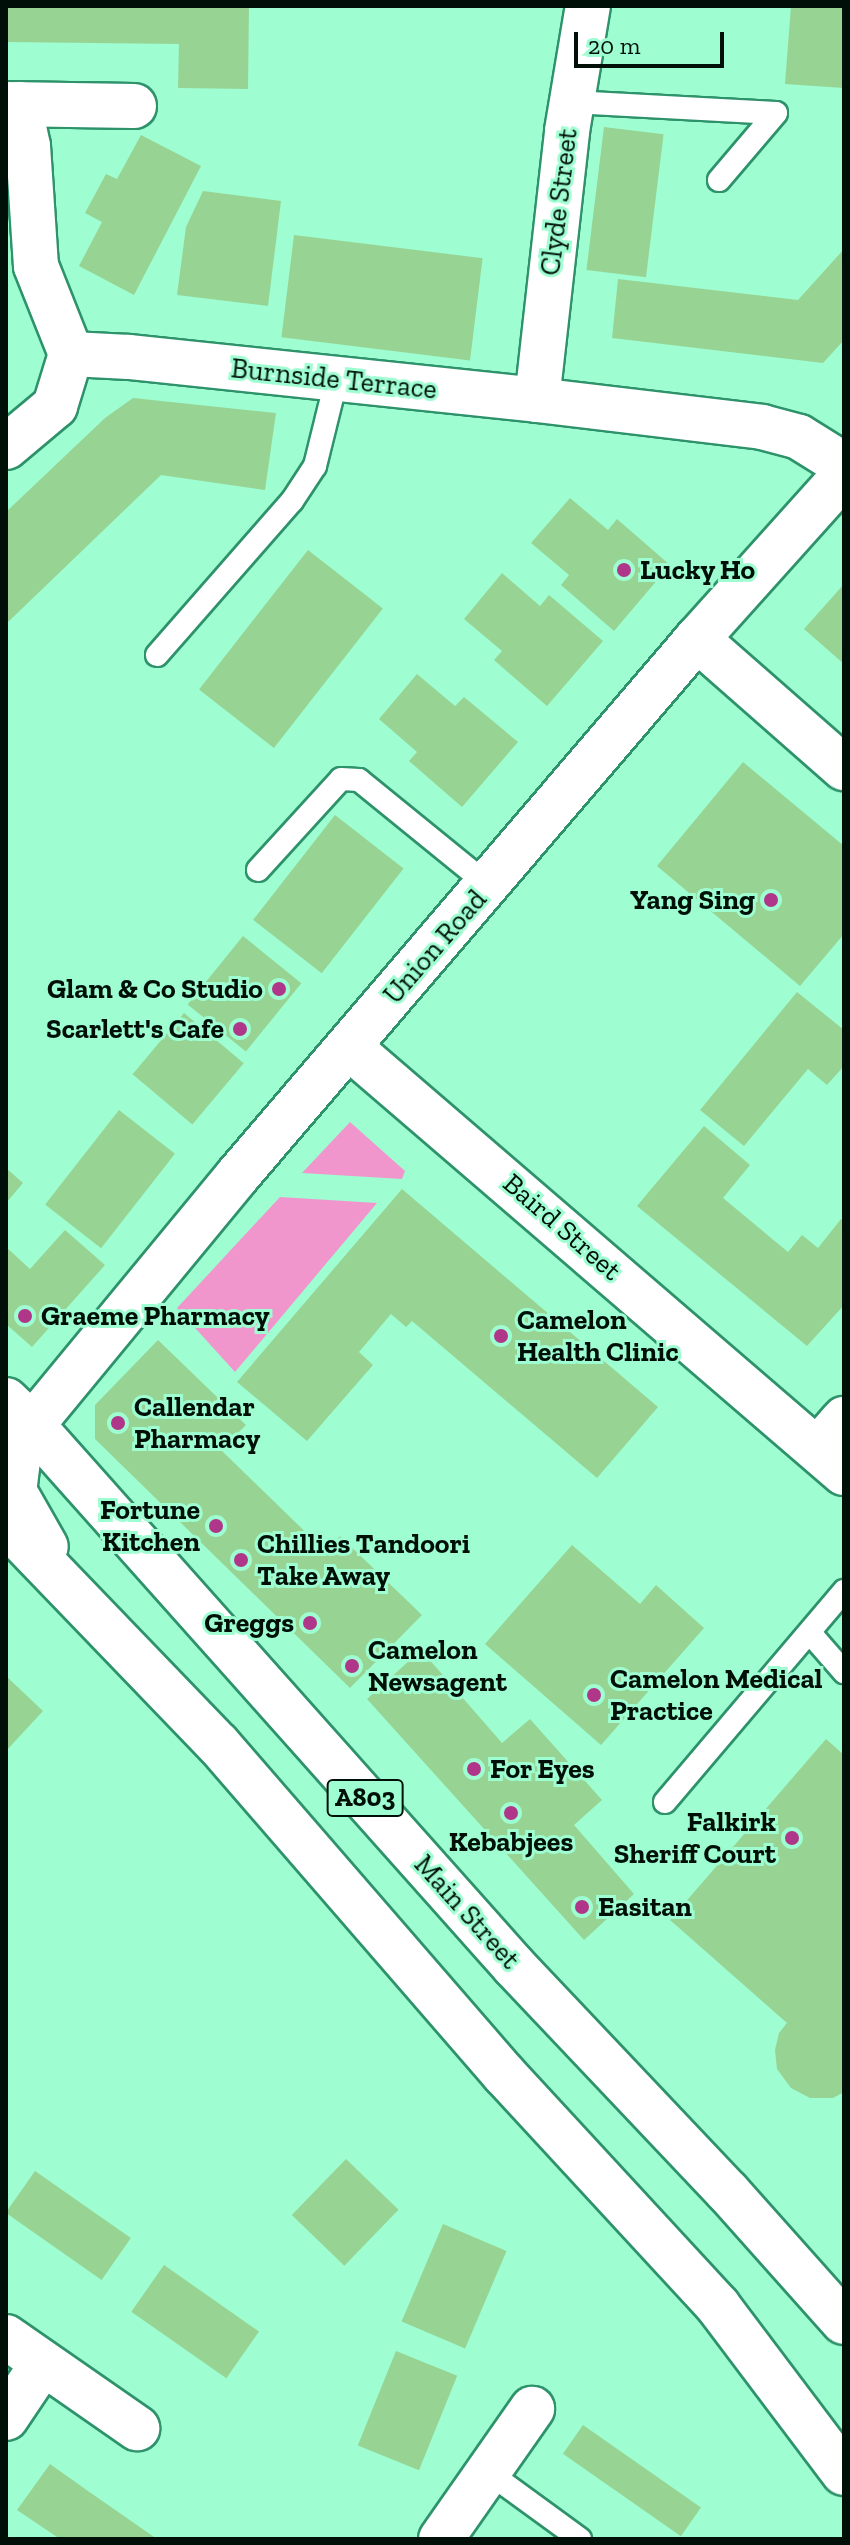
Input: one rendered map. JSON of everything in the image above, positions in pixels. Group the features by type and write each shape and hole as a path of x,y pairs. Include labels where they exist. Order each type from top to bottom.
{"street":[{"name":"Clyde Street","path":"537,400 572,102 588,6"},
{"path":"6,447 55,406 71,354 36,266 28,146 12,104 134,106"},
{"name":"Burnside Terrace","path":"71,354 129,357 537,400 762,427 799,437 844,465"},
{"name":"Union Road","path":"19,1412 349,1047 697,639 844,475"},
{"path":"697,639 844,768"},
{"name":"Baird Street","path":"349,1047 835,1447"},
{"name":"A803","path":"19,1412 14,1491 69,1587"},
{"name":"Main Street","path":"19,1412 514,1966 728,2192 844,2322"},
{"name":"A803","path":"6,1524 218,1744 504,2074 718,2306 844,2473"},
{"path":"6,2337 137,2428"},
{"path":"6,2418 43,2363"},
{"path":"441,2539 532,2409"}],"lane":[{"path":"572,102 776,113 719,180"},
{"path":"157,655 292,501 315,466 336,381"},
{"path":"258,870 341,779 359,780 488,885"},
{"path":"665,1802 844,1591"},
{"path":"810,1633 844,1672"},
{"path":"488,2472 580,2539"}],"shaded area":[{"path":"350,1122 405,1171 402,1179 302,1173"},
{"path":"280,1197 377,1203 235,1372 177,1308"}],"building":[{"path":"6,6 249,6 248,89 178,88 179,44 6,42"},
{"path":"791,6 844,6 844,88 785,84"},
{"path":"604,127 664,134 646,277 586,270"},
{"path":"141,135 201,166 134,295 79,266 102,222 85,213 106,174 117,179"},
{"path":"203,191 281,201 268,306 177,295 186,227"},
{"path":"294,235 483,258 470,360 281,337"},
{"path":"844,249 844,340 823,363 612,338 618,279 798,300"},
{"path":"133,398 276,413 265,490 161,475 6,624 6,512 105,418"},
{"path":"570,498 608,530 617,519 670,565 614,631 561,585 569,575 531,543"},
{"path":"308,550 383,608 274,748 199,689"},
{"path":"502,573 540,606 549,595 603,641 547,706 494,660 502,651 464,619"},
{"path":"844,584 844,664 804,629"},
{"path":"417,674 455,706 464,697 518,742 462,807 409,761 417,752 379,719"},
{"name":"Yang Sing","path":"743,762 844,846 844,934 800,986 657,866"},
{"path":"335,815 404,869 322,973 253,920"},
{"path":"243,936 301,983 246,1052 188,1004"},
{"path":"797,992 844,1030 844,1066 827,1085 808,1069 744,1146 700,1110"},
{"path":"184,1013 244,1063 192,1124 133,1074"},
{"path":"119,1110 175,1154 101,1248 45,1205"},
{"path":"704,1126 750,1165 723,1198 788,1252 802,1235 818,1248 841,1219 844,1222 844,1305 807,1346 637,1206"},
{"path":"6,1168 23,1183 6,1203"},
{"name":"Camelon Health Clinic","path":"402,1189 658,1407 597,1478 412,1321 406,1327 391,1314 359,1352 373,1365 307,1441 237,1382"},
{"path":"65,1230 105,1265 32,1347 6,1324 6,1247 30,1269"},
{"path":"158,1340 246,1425 221,1450 325,1551 340,1536 422,1615 350,1688 95,1439 95,1405"},
{"name":"Camelon Medical Practice","path":"572,1545 640,1604 656,1585 704,1628 601,1745 485,1644"},
{"path":"421,1650 502,1743 530,1719 602,1800 574,1825 634,1894 584,1940 367,1699"},
{"path":"6,1676 43,1711 6,1751"},
{"name":"Falkirk Sheriff Court","path":"826,1739 844,1755 844,2092 833,2098 810,2098 791,2088 777,2069 775,2050 779,2033 787,2023 670,1920"},
{"path":"346,2159 399,2210 344,2266 292,2215"},
{"path":"35,2171 131,2238 102,2280 6,2213"},
{"path":"443,2224 507,2251 465,2349 402,2322"},
{"path":"164,2265 259,2332 226,2378 131,2312"},
{"path":"396,2351 457,2376 419,2470 358,2446"},
{"path":"583,2425 701,2508 681,2536 563,2454"},
{"path":"50,2464 157,2539 60,2539 17,2510"}],"place":[{"name":"Lucky Ho","path":"624,570"},
{"name":"Yang Sing","path":"771,900"},
{"name":"Glam & Co Studio","path":"279,989"},
{"name":"Scarlett's Cafe","path":"240,1029"},
{"name":"Graeme Pharmacy","path":"25,1316"},
{"name":"Camelon Health Clinic","path":"501,1336"},
{"name":"Callendar Pharmacy","path":"118,1423"},
{"name":"Fortune Kitchen","path":"216,1526"},
{"name":"Chillies Tandoori Take Away","path":"241,1560"},
{"name":"Greggs","path":"310,1623"},
{"name":"Camelon Newsagent","path":"352,1666"},
{"name":"Camelon Medical Practice","path":"594,1695"},
{"name":"For Eyes","path":"474,1769"},
{"name":"Kebabjees","path":"511,1813"},
{"name":"Falkirk Sheriff Court","path":"792,1838"},
{"name":"Easitan","path":"582,1907"}]}
